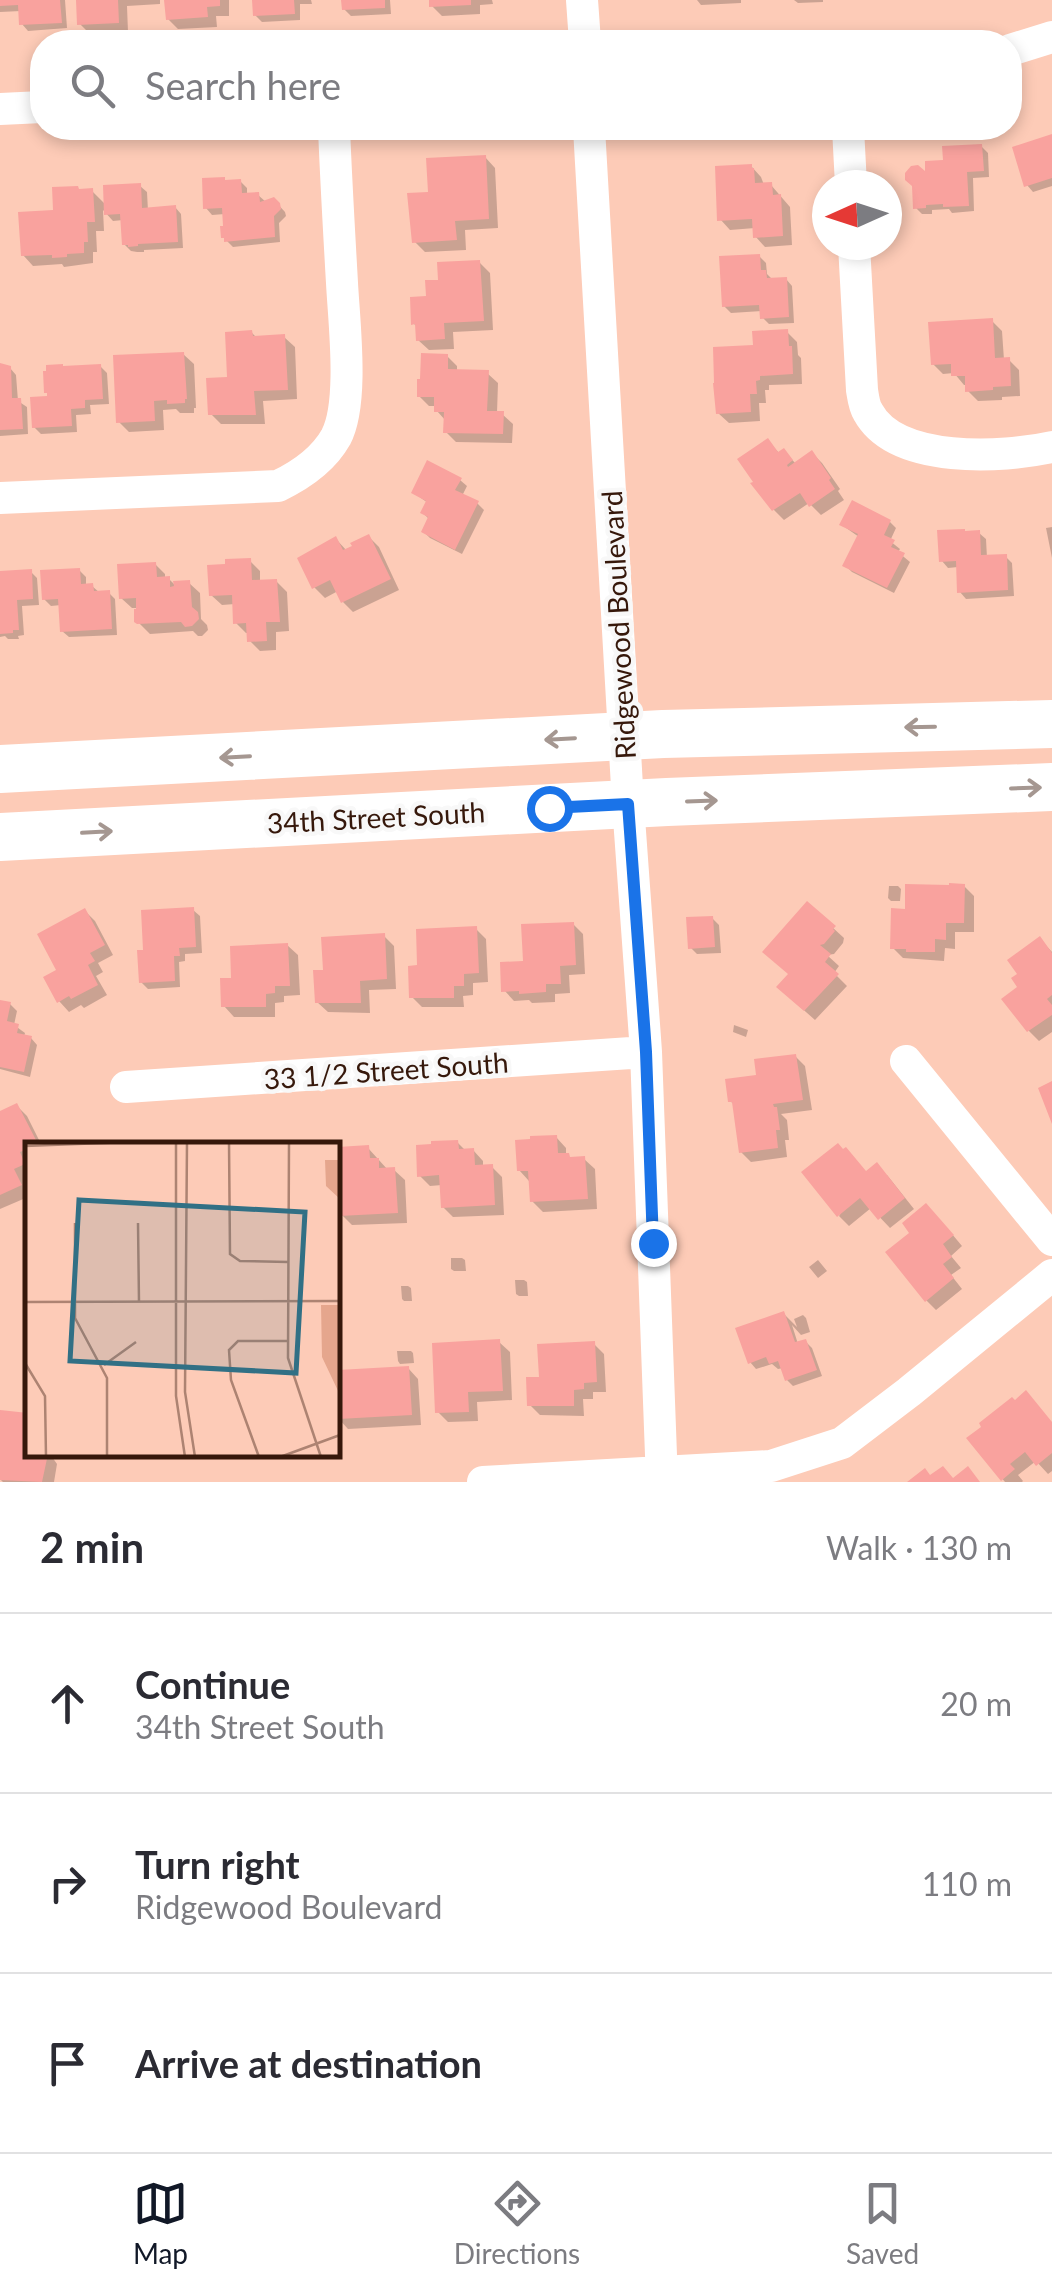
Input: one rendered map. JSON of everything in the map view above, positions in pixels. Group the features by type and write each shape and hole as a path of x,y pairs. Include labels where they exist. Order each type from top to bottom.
{"main road":[{"path":"0,769 624,736 1052,724"},
{"name":"34th Street South","path":"0,837 628,804 1052,787"}],"street":[{"path":"582,0 584,30"},
{"path":"1022,46 1052,37"},
{"path":"0,109 30,108"},
{"path":"0,498 278,486 296,477 326,452 338,434 344,410 346,354 335,140"},
{"name":"Ridgewood Boulevard","path":"590,140 646,1052 662,1477"},
{"path":"849,140 850,170"},
{"path":"855,260 862,390 868,412 884,431 903,442 940,452 1013,453 1052,448"},
{"name":"33 1/2 Street South","path":"126,1087 646,1052"},
{"path":"906,1061 1052,1240"},
{"path":"483,1482 662,1477 771,1466 842,1442 1052,1275"}],"building":[{"path":"0,0 60,0 62,23 19,25 18,5 0,6"},
{"path":"76,0 118,0 119,23 77,25"},
{"path":"164,0 220,0 220,6 207,7 208,17 166,20"},
{"path":"252,0 294,0 295,14 253,16"},
{"path":"341,0 385,0 385,8 342,10"},
{"path":"429,0 471,0 471,5 429,7"},
{"path":"1052,134 1052,178 1024,187 1012,147"},
{"path":"982,144 984,171 967,172 969,206 943,204 913,209 912,186 905,180 911,166 918,165 925,171 925,161 943,160 942,146"},
{"path":"486,155 489,219 455,221 457,240 412,243 407,193 428,192 426,158"},
{"path":"752,164 755,183 772,182 773,195 781,194 783,236 753,238 752,219 717,221 715,166"},
{"path":"202,178 241,179 242,193 259,192 260,202 274,197 280,203 281,209 274,216 275,237 224,242 220,226 222,208 203,209"},
{"path":"141,183 142,208 176,205 178,242 122,245 120,214 104,215 103,185"},
{"path":"52,187 93,188 95,222 87,222 84,253 52,258 21,256 18,212 53,210"},
{"path":"760,254 761,270 766,270 767,278 787,277 789,317 760,319 759,305 722,307 719,256"},
{"path":"480,260 484,321 444,323 445,339 416,341 410,297 426,296 425,280 438,280 437,262"},
{"path":"993,318 995,358 1010,357 1011,386 965,392 965,376 951,376 951,364 931,365 928,322"},
{"path":"788,329 793,374 760,376 756,381 757,394 750,394 751,412 716,414 713,347 753,345 752,331"},
{"path":"252,330 253,336 285,334 288,390 254,391 256,415 208,415 206,378 227,377 225,332"},
{"path":"184,352 185,403 154,401 155,421 116,423 113,355"},
{"path":"421,353 448,354 448,369 489,370 487,411 504,411 503,434 443,433 444,412 434,412 434,397 417,397"},
{"path":"0,363 11,366 12,398 21,398 23,429 0,430"},
{"path":"101,364 103,399 85,400 85,408 71,409 72,426 32,428 30,397 47,396 43,371 46,365"},
{"path":"768,438 778,452 784,448 793,460 788,467 812,450 835,489 809,507 800,493 772,511 737,459"},
{"path":"427,460 462,478 455,490 479,501 455,550 421,532 428,517 420,513 426,501 411,493"},
{"path":"852,500 891,520 884,535 895,540 891,547 905,553 887,588 842,566 858,534 839,525"},
{"path":"937,530 980,530 981,555 1007,554 1008,590 957,593 956,561 939,562"},
{"path":"369,534 391,579 341,603 330,580 312,589 297,558 336,536 343,550"},
{"path":"251,558 252,580 277,579 280,622 266,622 267,641 247,642 246,623 233,624 232,595 209,596 207,565 225,564 225,559"},
{"path":"156,562 157,577 170,576 170,587 174,586 173,581 190,580 192,607 199,619 192,626 185,627 181,622 137,624 136,598 119,599 117,564"},
{"path":"80,568 81,584 93,583 94,591 110,590 112,629 60,632 58,599 42,600 40,570"},
{"path":"32,569 33,599 17,600 19,630 0,634 0,571"},
{"path":"905,884 965,884 964,923 946,923 946,940 935,939 935,952 890,949 891,908 905,909"},
{"path":"807,901 836,926 820,945 831,954 825,962 839,974 804,1011 776,987 788,974 762,952"},
{"path":"194,907 196,947 179,948 180,956 174,956 175,981 139,983 137,950 143,950 141,910"},
{"path":"85,908 105,945 90,953 95,961 88,965 98,985 57,1003 43,977 56,970 37,934"},
{"path":"713,916 715,947 688,949 686,917"},
{"path":"574,922 576,965 560,966 561,984 546,984 546,992 501,992 500,962 523,961 521,924"},
{"path":"477,926 479,973 464,974 464,986 454,986 454,998 409,998 408,966 417,965 416,929"},
{"path":"385,933 387,979 360,981 361,1003 315,1003 313,970 323,970 321,937"},
{"path":"1040,936 1052,953 1052,995 1047,999 1052,1015 1027,1032 1001,999 1017,987 1011,978 1017,974 1007,960"},
{"path":"288,943 290,986 275,986 275,993 266,994 266,1007 221,1007 220,978 231,978 230,946"},
{"path":"0,1000 11,1002 7,1021 19,1024 17,1033 32,1036 24,1072 0,1067"},
{"path":"796,1054 803,1100 773,1104 777,1107 780,1130 776,1130 778,1148 739,1153 725,1079 756,1075 754,1059"},
{"path":"1052,1081 1052,1124 1038,1088"},
{"path":"17,1103 37,1142 25,1142 25,1150 20,1152 25,1164 14,1169 22,1185 0,1195 0,1111"},
{"path":"557,1135 558,1153 585,1156 588,1199 530,1202 528,1171 517,1171 515,1140"},
{"path":"458,1140 459,1149 474,1148 475,1165 493,1164 495,1205 441,1208 439,1175 417,1177 416,1145"},
{"path":"838,1143 866,1171 877,1162 905,1198 878,1220 860,1198 837,1217 801,1172"},
{"path":"369,1145 370,1158 379,1158 379,1168 395,1167 398,1213 340,1216 340,1147"},
{"path":"926,1203 954,1235 943,1244 952,1257 943,1264 954,1278 925,1302 885,1252 909,1233 902,1223"},
{"path":"784,1311 795,1342 806,1339 817,1370 785,1381 778,1361 769,1364 766,1357 748,1364 735,1328"},
{"path":"500,1339 503,1391 468,1392 469,1412 435,1413 432,1343"},
{"path":"595,1341 597,1382 584,1383 584,1389 574,1390 574,1406 527,1406 526,1377 539,1377 537,1344"},
{"path":"409,1366 412,1415 340,1419 340,1370"},
{"path":"1026,1390 1052,1422 1052,1453 1036,1466 1025,1452 1010,1464 1015,1469 1001,1481 966,1438 981,1427 979,1423"},
{"path":"0,1410 25,1413 25,1457 47,1457 42,1482 0,1480"},
{"path":"943,1466 953,1478 968,1466 980,1482 907,1482 925,1468 930,1475"}],"route":[{"path":"549,808 628,804 646,1052 653,1243"}]}
